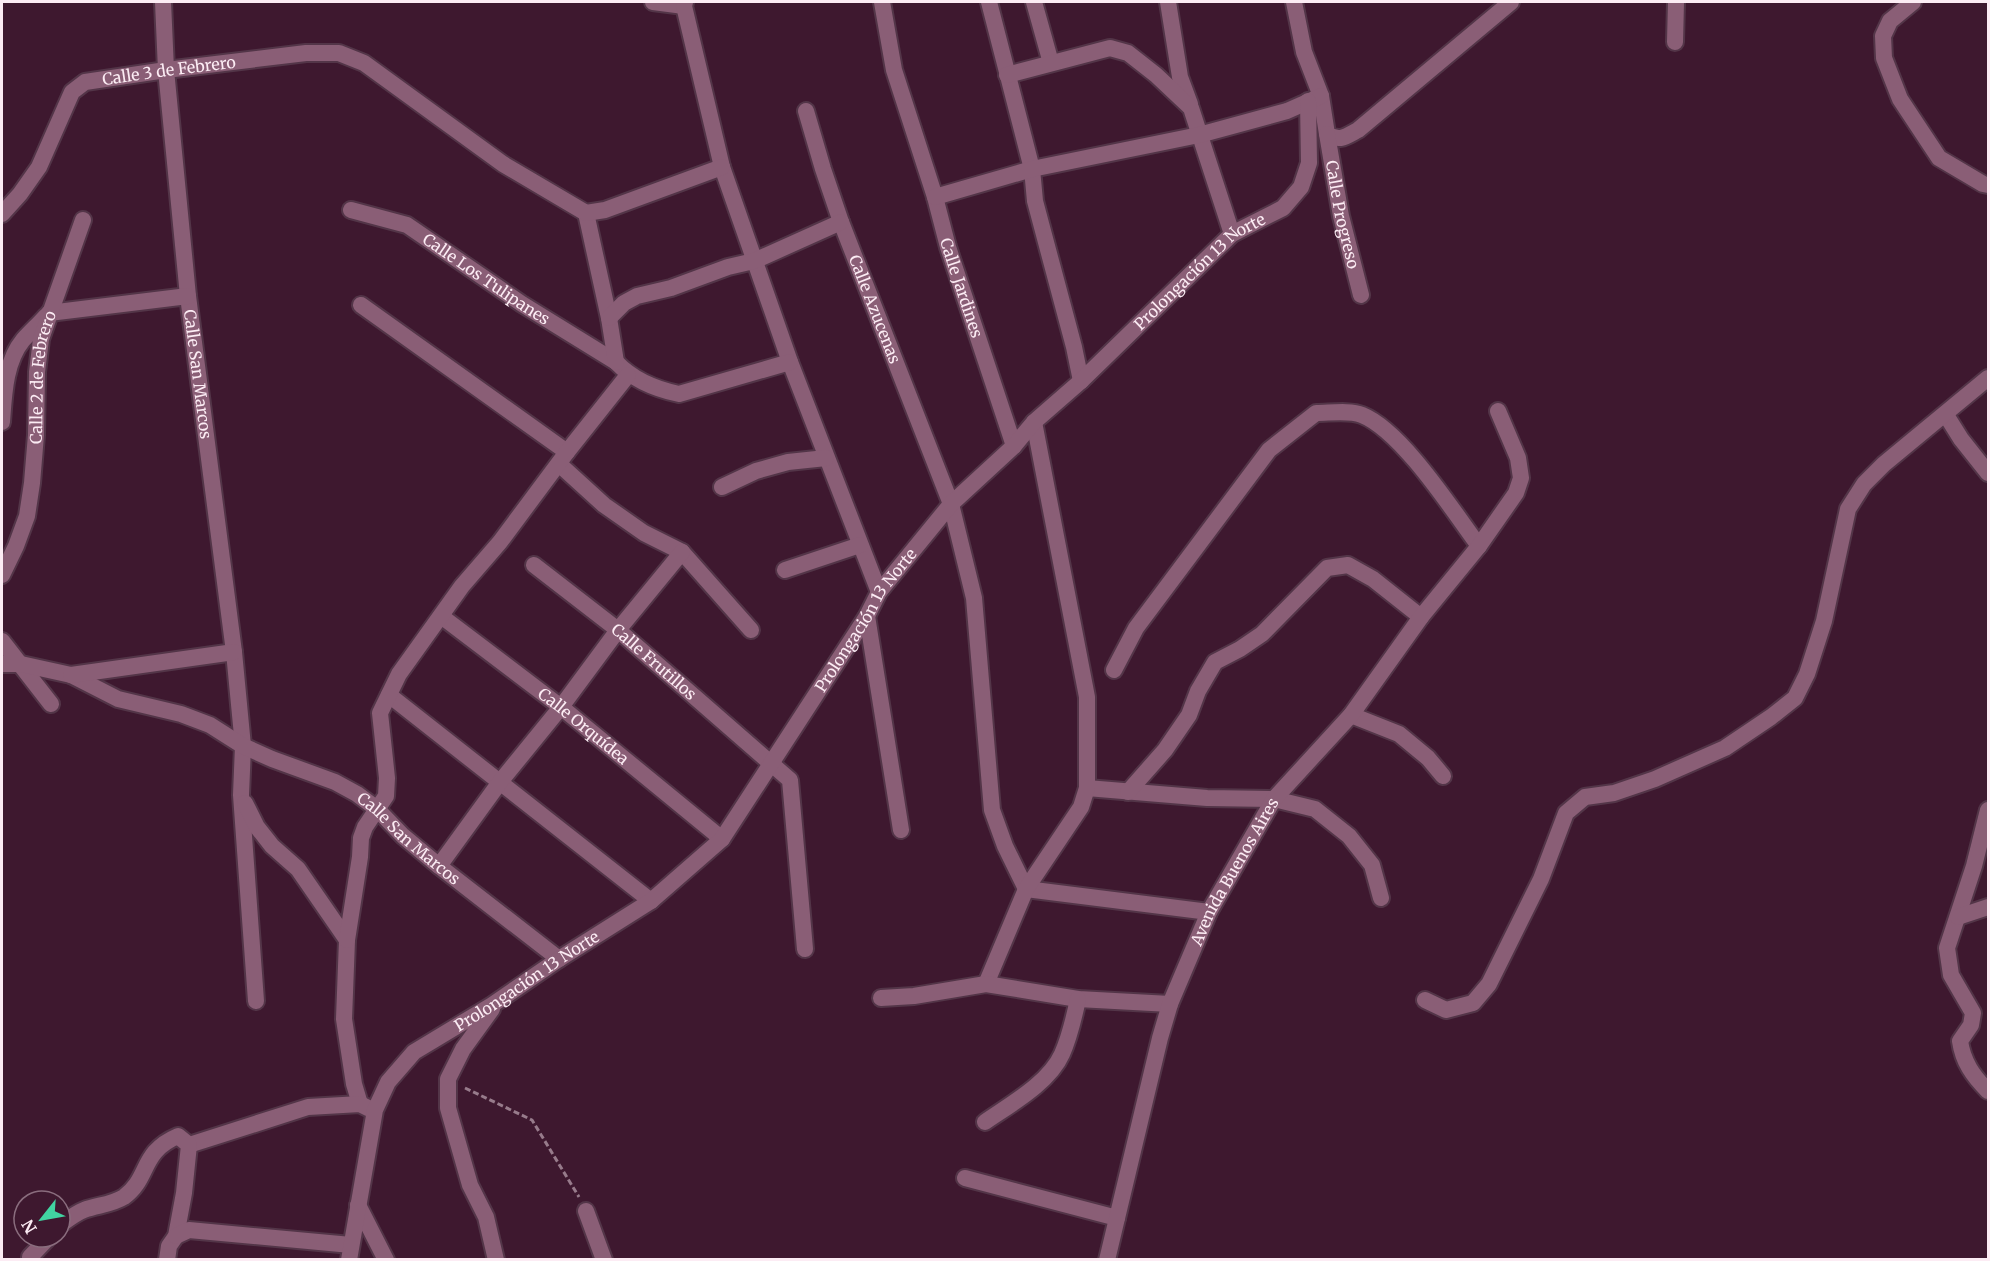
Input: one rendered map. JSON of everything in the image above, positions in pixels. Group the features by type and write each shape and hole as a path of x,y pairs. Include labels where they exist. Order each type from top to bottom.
{"street":[{"name":"Calle San Marcos","path":"163,2 166,70 188,296 234,652 243,746 241,795 256,1001"},
{"path":"653,2 684,3 722,167 790,362 879,592"},
{"name":"Calle Jardines","path":"882,2 894,70 935,197 948,247 1014,446"},
{"path":"989,2 1032,169 1035,201 1081,381"},
{"path":"1034,2 1051,63"},
{"path":"1168,2 1180,76 1232,234"},
{"path":"935,197 1032,169 1199,135 1287,111 1314,99 1313,75 1304,52 1294,2"},
{"path":"1327,134 1335,139 1344,138 1358,130 1510,2"},
{"path":"1675,42 1676,2"},
{"path":"1913,2 1890,21 1883,36 1884,58 1900,99 1939,158 1983,184 1989,185"},
{"path":"1007,75 1110,48 1128,52 1191,108"},
{"name":"Calle 3 de Febrero","path":"2,214 39,167 72,92 85,82 306,53 339,52 364,63 502,164 586,213"},
{"name":"Calle Progreso","path":"1314,99 1327,134 1341,216 1361,295"},
{"name":"Prolongación 13 Norte","path":"367,1107 414,1052 498,1001 651,901 722,839 867,616 879,592 951,504 1014,446 1034,422 1081,381 1232,234 1283,208 1301,187 1309,163 1314,99"},
{"name":"Calle Azucenas","path":"806,111 841,222 951,504 974,598 992,810 1005,846 1026,889"},
{"path":"615,362 609,318 586,213 604,210 722,167"},
{"name":"Calle Los Tulipanes","path":"351,210 407,225 522,304 615,362 628,375"},
{"path":"2,422 9,367 22,342 49,313 83,220"},
{"path":"609,318 624,303 637,296 671,288 728,267 754,261 841,222"},
{"name":"Calle 2 de Febrero","path":"2,575 27,516 36,435 37,372 41,339 49,313 188,296"},
{"path":"361,305 563,458 604,505 644,534 682,552 751,630"},
{"path":"176,1236 189,1230 350,1252 358,1204 367,1107 354,1084 344,1019 347,940 361,838 365,827 386,796 387,778 380,713 399,674 462,586 500,542 628,375 661,390 679,394 790,362"},
{"path":"1425,1000 1446,1010 1473,1003 1489,984 1541,879 1566,813 1585,797 1614,793 1655,779 1725,748 1795,698 1807,674 1824,621 1848,509 1863,484 1989,378"},
{"name":"Avenida Buenos Aires","path":"1107,1260 1160,1038 1170,1004 1209,912 1274,799 1351,715 1516,494 1521,478 1518,458 1498,411"},
{"path":"1114,670 1136,628 1269,450 1316,412 1360,414 1379,424 1414,459 1479,546"},
{"path":"1946,415 1961,439 1989,473"},
{"path":"986,984 1026,889 1081,807 1086,788 1087,697 1034,422"},
{"path":"722,487 756,471 788,462 826,458"},
{"path":"785,570 860,545"},
{"path":"439,866 500,782 682,552"},
{"name":"Calle Frutillos","path":"534,565 618,630 790,780 805,949"},
{"path":"1128,792 1165,750 1189,715 1198,691 1215,662 1262,634 1327,568 1348,565 1373,579 1422,617"},
{"name":"Calle Orquídea","path":"441,616 561,707 722,839"},
{"path":"867,616 901,830"},
{"path":"2,641 51,704"},
{"path":"71,675 234,652"},
{"path":"2,664 21,664 71,675 118,699 181,714 210,725 243,746"},
{"path":"389,695 651,901"},
{"path":"1351,715 1399,734 1428,758 1443,776"},
{"name":"Calle San Marcos","path":"243,746 287,765 336,782 357,794 377,809 403,836 439,866 559,959"},
{"path":"1086,788 1207,798 1274,799 1315,809 1349,836 1372,865 1381,898"},
{"path":"241,795 257,827 272,846 298,869 347,940"},
{"path":"1989,810 1974,866 1947,948 1951,975 1973,1013 1971,1025 1960,1041 1962,1057 1975,1079 1989,1091"},
{"path":"1026,889 1209,912"},
{"path":"1958,917 1989,907"},
{"path":"881,998 914,996 986,984 1078,999 1170,1004"},
{"path":"985,1122 1037,1086 1061,1056 1078,999"},
{"path":"496,1260 486,1216 470,1185 448,1108 448,1079 463,1049 498,1001"},
{"path":"72,1217 83,1210 105,1206 124,1197 137,1182 152,1153 164,1142 183,1141 308,1107 367,1107"},
{"path":"167,1260 169,1246 176,1236 184,1193 183,1141"},
{"path":"965,1178 1117,1218"},
{"path":"358,1204 386,1260"},
{"path":"586,1211 603,1260"},
{"path":"30,1257 38,1249"}],"path":[{"path":"448,1079 532,1120 586,1211"}]}
